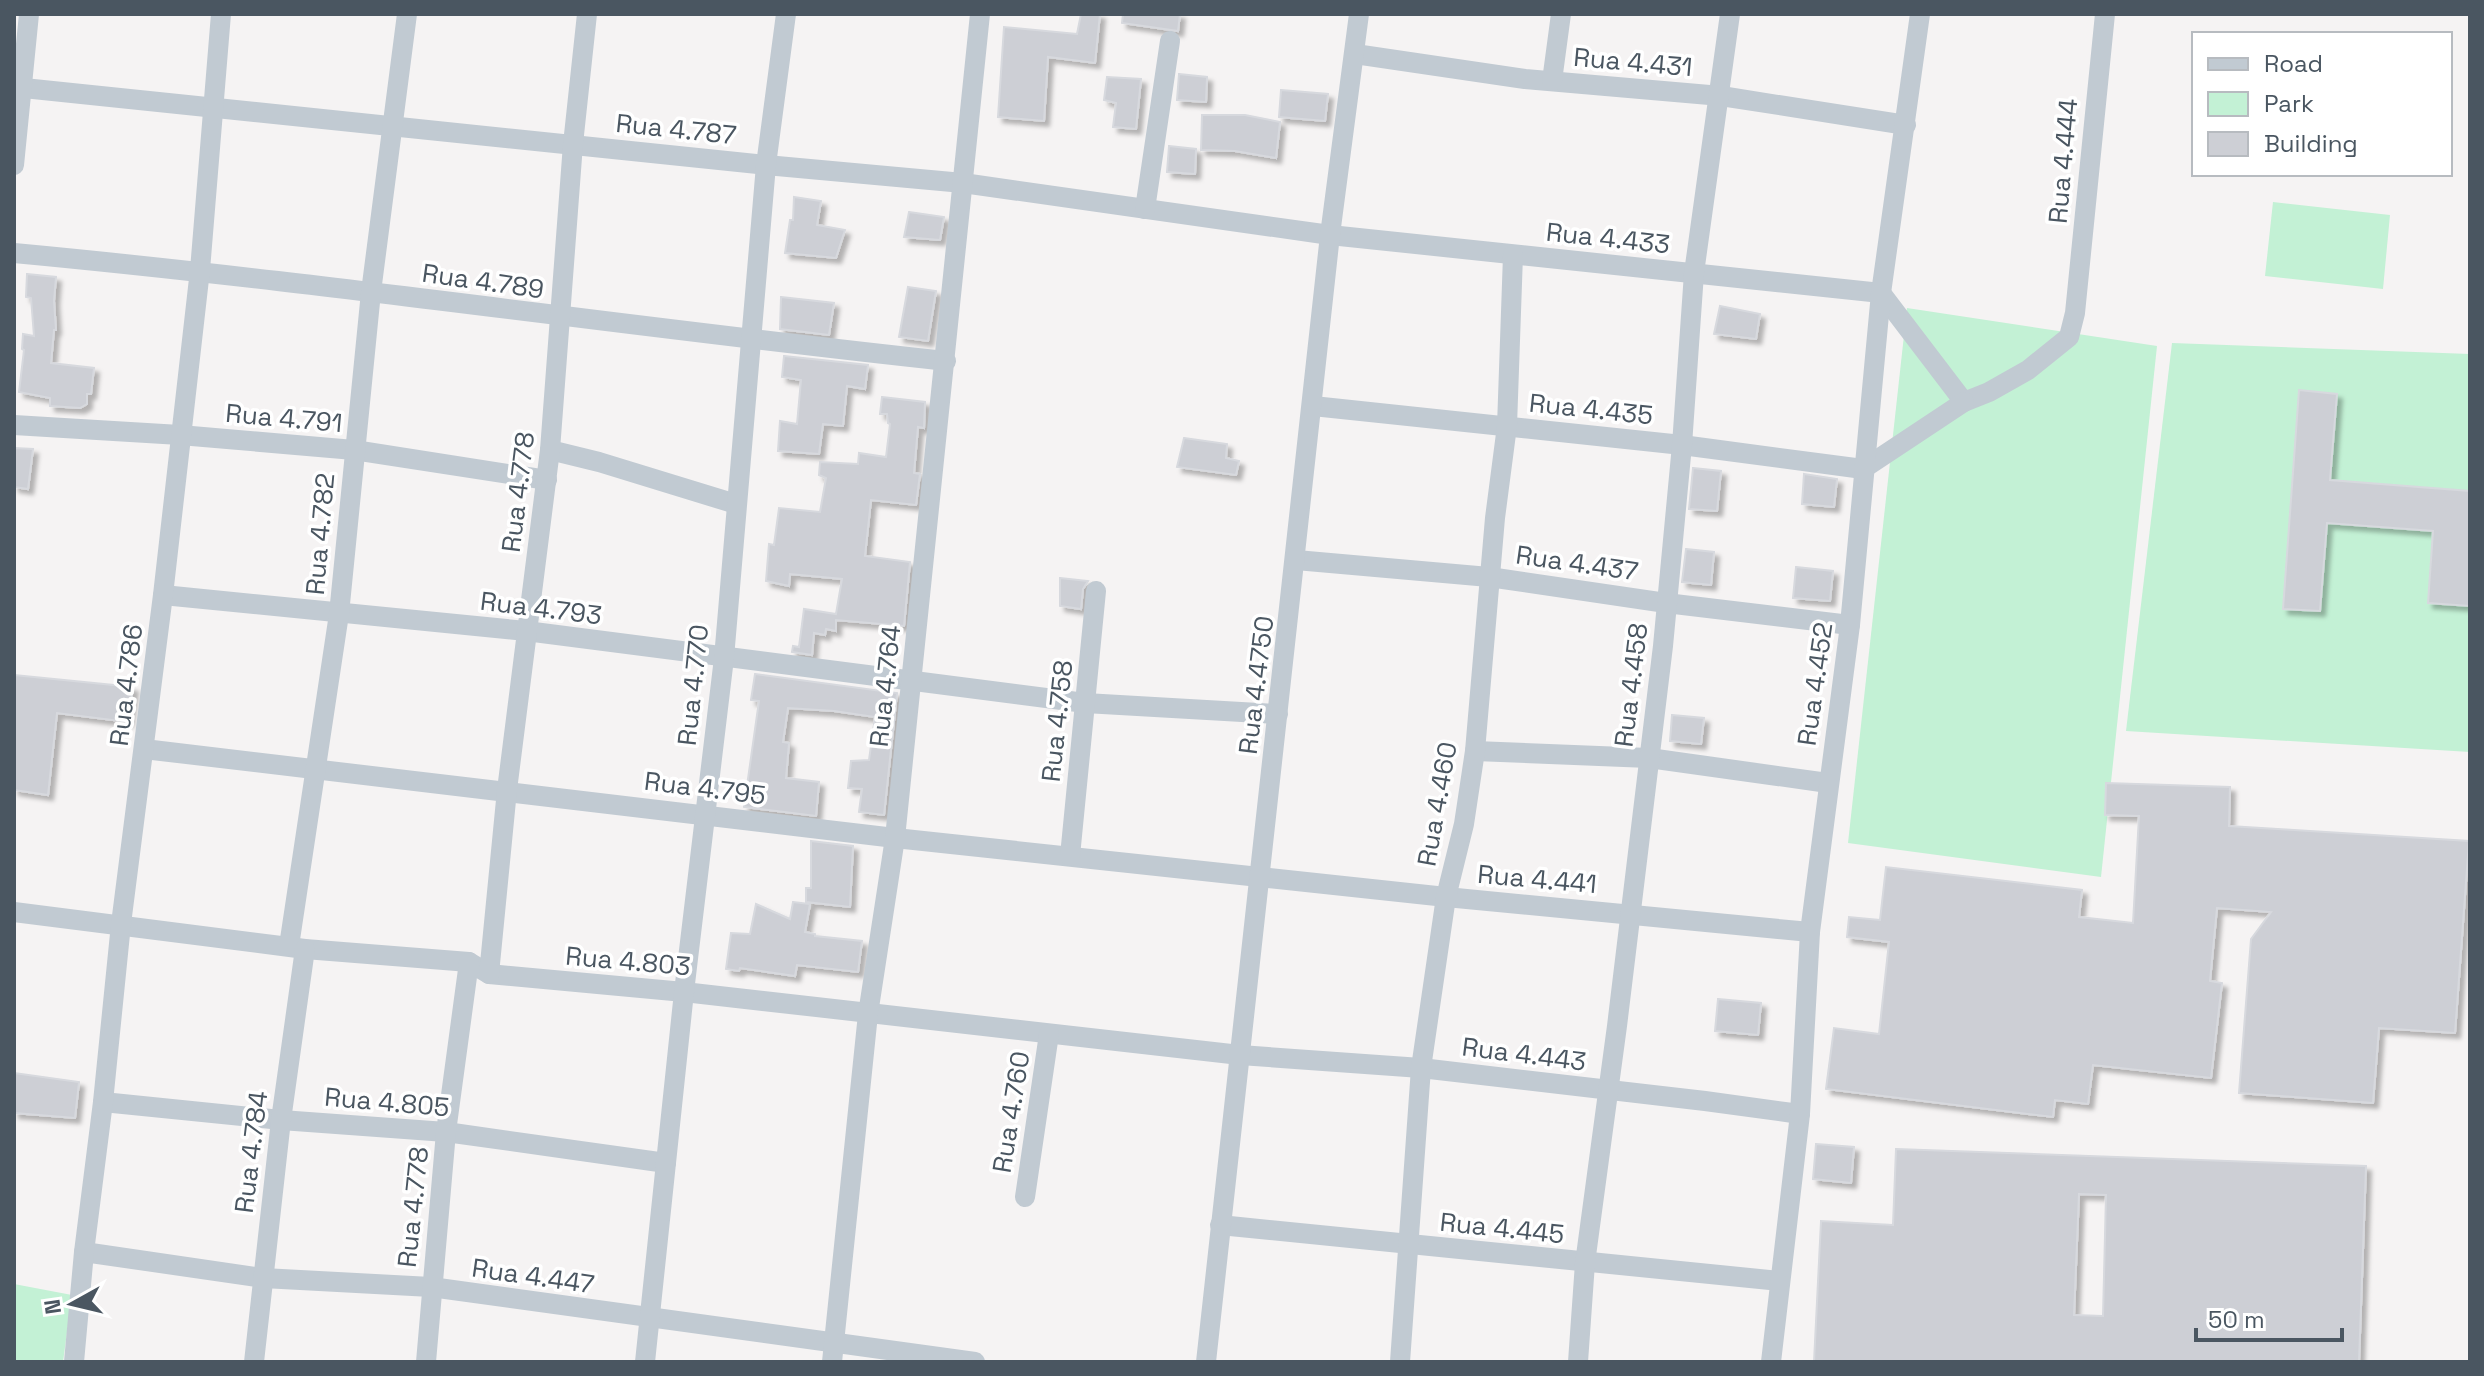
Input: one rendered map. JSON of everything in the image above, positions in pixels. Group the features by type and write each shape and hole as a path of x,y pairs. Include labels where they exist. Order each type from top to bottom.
{"street":[{"path":"14,165 18,88 29,14"},
{"name":"Rua 4.786","path":"74,1362 121,924 200,270 221,14"},
{"name":"Rua 4.782","path":"297,948 339,614 371,292 407,14"},
{"name":"Rua 4.778","path":"489,974 507,790 547,480 573,144 587,14"},
{"name":"Rua 4.770","path":"645,1362 684,992 724,658 749,340 766,165 786,14"},
{"name":"Rua 4.764","path":"832,1362 868,1014 895,838 980,14"},
{"name":"Rua 4.4750","path":"1206,1362 1330,235 1359,14"},
{"path":"1552,81 1561,14"},
{"name":"Rua 4.458","path":"1578,1362 1585,1263 1663,646 1694,273 1730,14"},
{"name":"Rua 4.452","path":"1771,1362 1800,1114 1810,932 1850,625 1881,293 1920,14"},
{"name":"Rua 4.444","path":"1964,402 2028,370 2069,337 2075,313 2105,14"},
{"path":"1145,209 1170,41"},
{"name":"Rua 4.431","path":"1355,54 1552,81 1721,96 1906,125"},
{"name":"Rua 4.787","path":"18,88 963,183 1330,235"},
{"name":"Rua 4.433","path":"1330,235 1881,293"},
{"name":"Rua 4.789","path":"14,253 200,270 559,317 946,361"},
{"name":"Rua 4.460","path":"1400,1362 1421,1068 1446,897 1464,824 1475,751 1489,577 1507,426 1513,255"},
{"path":"1863,469 1964,402 1881,293"},
{"name":"Rua 4.435","path":"1313,406 1682,445 1863,469"},
{"name":"Rua 4.791","path":"14,425 354,450 547,480"},
{"path":"550,450 736,504"},
{"name":"Rua 4.437","path":"1296,560 1489,577 1666,603 1850,625"},
{"name":"Rua 4.758","path":"1070,856 1096,591"},
{"name":"Rua 4.793","path":"163,595 526,631 1085,703 1278,714"},
{"name":"Rua 4.795","path":"144,749 895,838 1259,876"},
{"path":"1475,751 1649,758 1828,783"},
{"name":"Rua 4.441","path":"1259,876 1810,932"},
{"name":"Rua 4.803","path":"14,912 297,948 469,962 489,974 684,992 1240,1055"},
{"name":"Rua 4.784","path":"254,1362 297,948"},
{"name":"Rua 4.778","path":"426,1362 446,1132 469,962"},
{"name":"Rua 4.760","path":"1025,1197 1049,1034"},
{"name":"Rua 4.443","path":"1240,1055 1421,1068 1800,1114"},
{"name":"Rua 4.805","path":"103,1102 281,1120 446,1132 666,1163"},
{"name":"Rua 4.445","path":"1220,1225 1780,1281"},
{"name":"Rua 4.447","path":"84,1252 263,1278 431,1287 975,1362"}],"green space":[{"path":"2273,202 2390,215 2383,289 2265,276"},
{"path":"1907,308 2157,346 2101,877 1848,843"},
{"path":"2172,343 2470,354 2470,752 2126,731"},
{"path":"14,1284 72,1295 63,1362 14,1362"}],"building":[{"path":"1081,14 1100,14 1095,63 1048,57 1044,121 998,117 1004,27 1077,34"},
{"path":"1123,14 1180,14 1178,31 1122,23"},
{"path":"1179,74 1207,77 1206,102 1177,100"},
{"path":"1107,77 1141,79 1136,129 1113,127 1116,103 1104,100"},
{"path":"1281,90 1328,94 1325,121 1279,117"},
{"path":"1202,115 1245,115 1280,122 1276,158 1235,151 1201,150"},
{"path":"1169,146 1196,149 1195,174 1167,172"},
{"path":"794,197 821,201 817,225 845,230 836,258 785,253 790,220 793,220"},
{"path":"909,212 944,217 940,240 904,237"},
{"path":"27,274 56,277 56,330 51,363 94,368 91,394 87,394 87,404 80,408 50,406 50,398 19,392 23,334 34,336 31,298 26,297"},
{"path":"908,287 936,291 928,341 899,337"},
{"path":"781,297 834,303 829,335 780,329"},
{"path":"1720,306 1760,314 1756,339 1714,334"},
{"path":"784,356 868,365 865,389 847,386 843,426 823,424 819,454 778,451 780,421 797,424 801,380 782,377"},
{"path":"2299,390 2337,394 2330,480 2470,491 2470,606 2428,603 2433,531 2327,523 2320,611 2283,609"},
{"path":"882,397 925,402 924,428 918,427 914,473 920,474 916,505 871,500 865,556 910,562 904,626 836,620 836,631 826,629 825,635 814,633 812,655 792,652 793,646 799,647 804,609 836,614 842,579 790,574 789,586 766,581 769,544 774,545 779,508 820,512 826,478 819,475 820,462 858,464 859,453 886,457 890,424 887,414 880,414"},
{"path":"1184,438 1227,444 1226,458 1239,461 1236,475 1177,467"},
{"path":"14,448 33,449 28,489 14,487"},
{"path":"1693,468 1721,471 1717,511 1689,509"},
{"path":"1804,474 1837,479 1834,507 1802,504"},
{"path":"1686,549 1714,552 1711,585 1682,582"},
{"path":"1796,567 1833,571 1830,601 1793,598"},
{"path":"1060,578 1088,581 1083,589 1081,609 1060,606"},
{"path":"755,674 897,693 884,815 859,812 862,789 848,788 851,761 869,760 875,717 788,708 783,742 789,743 786,778 819,782 816,816 744,807 759,701 751,700"},
{"path":"14,675 133,687 128,722 57,713 48,795 14,790"},
{"path":"1672,715 1704,718 1701,744 1670,741"},
{"path":"2106,783 2230,787 2229,826 2469,841 2455,1033 2379,1028 2373,1103 2239,1093 2251,939 2271,912 2217,908 2210,981 2222,983 2211,1078 2093,1065 2088,1104 2055,1100 2053,1117 1826,1089 1834,1028 1879,1034 1889,942 1847,937 1849,917 1880,920 1886,867 2082,890 2079,917 2133,923 2139,816 2105,815"},
{"path":"811,841 853,846 850,907 806,902 806,888 811,888"},
{"path":"793,902 810,904 805,932 862,941 858,972 797,965 795,976 740,968 739,971 726,969 731,933 750,934 756,904 790,919"},
{"path":"1718,999 1761,1003 1758,1035 1715,1031"},
{"path":"14,1073 79,1082 75,1118 14,1113"},
{"path":"1816,1144 1854,1147 1851,1183 1813,1179"},
{"path":"1896,1149 2366,1166 2359,1362 1814,1362 1821,1221 1893,1225","holes":["2079,1194 2106,1195 2103,1316 2074,1315"]}]}
